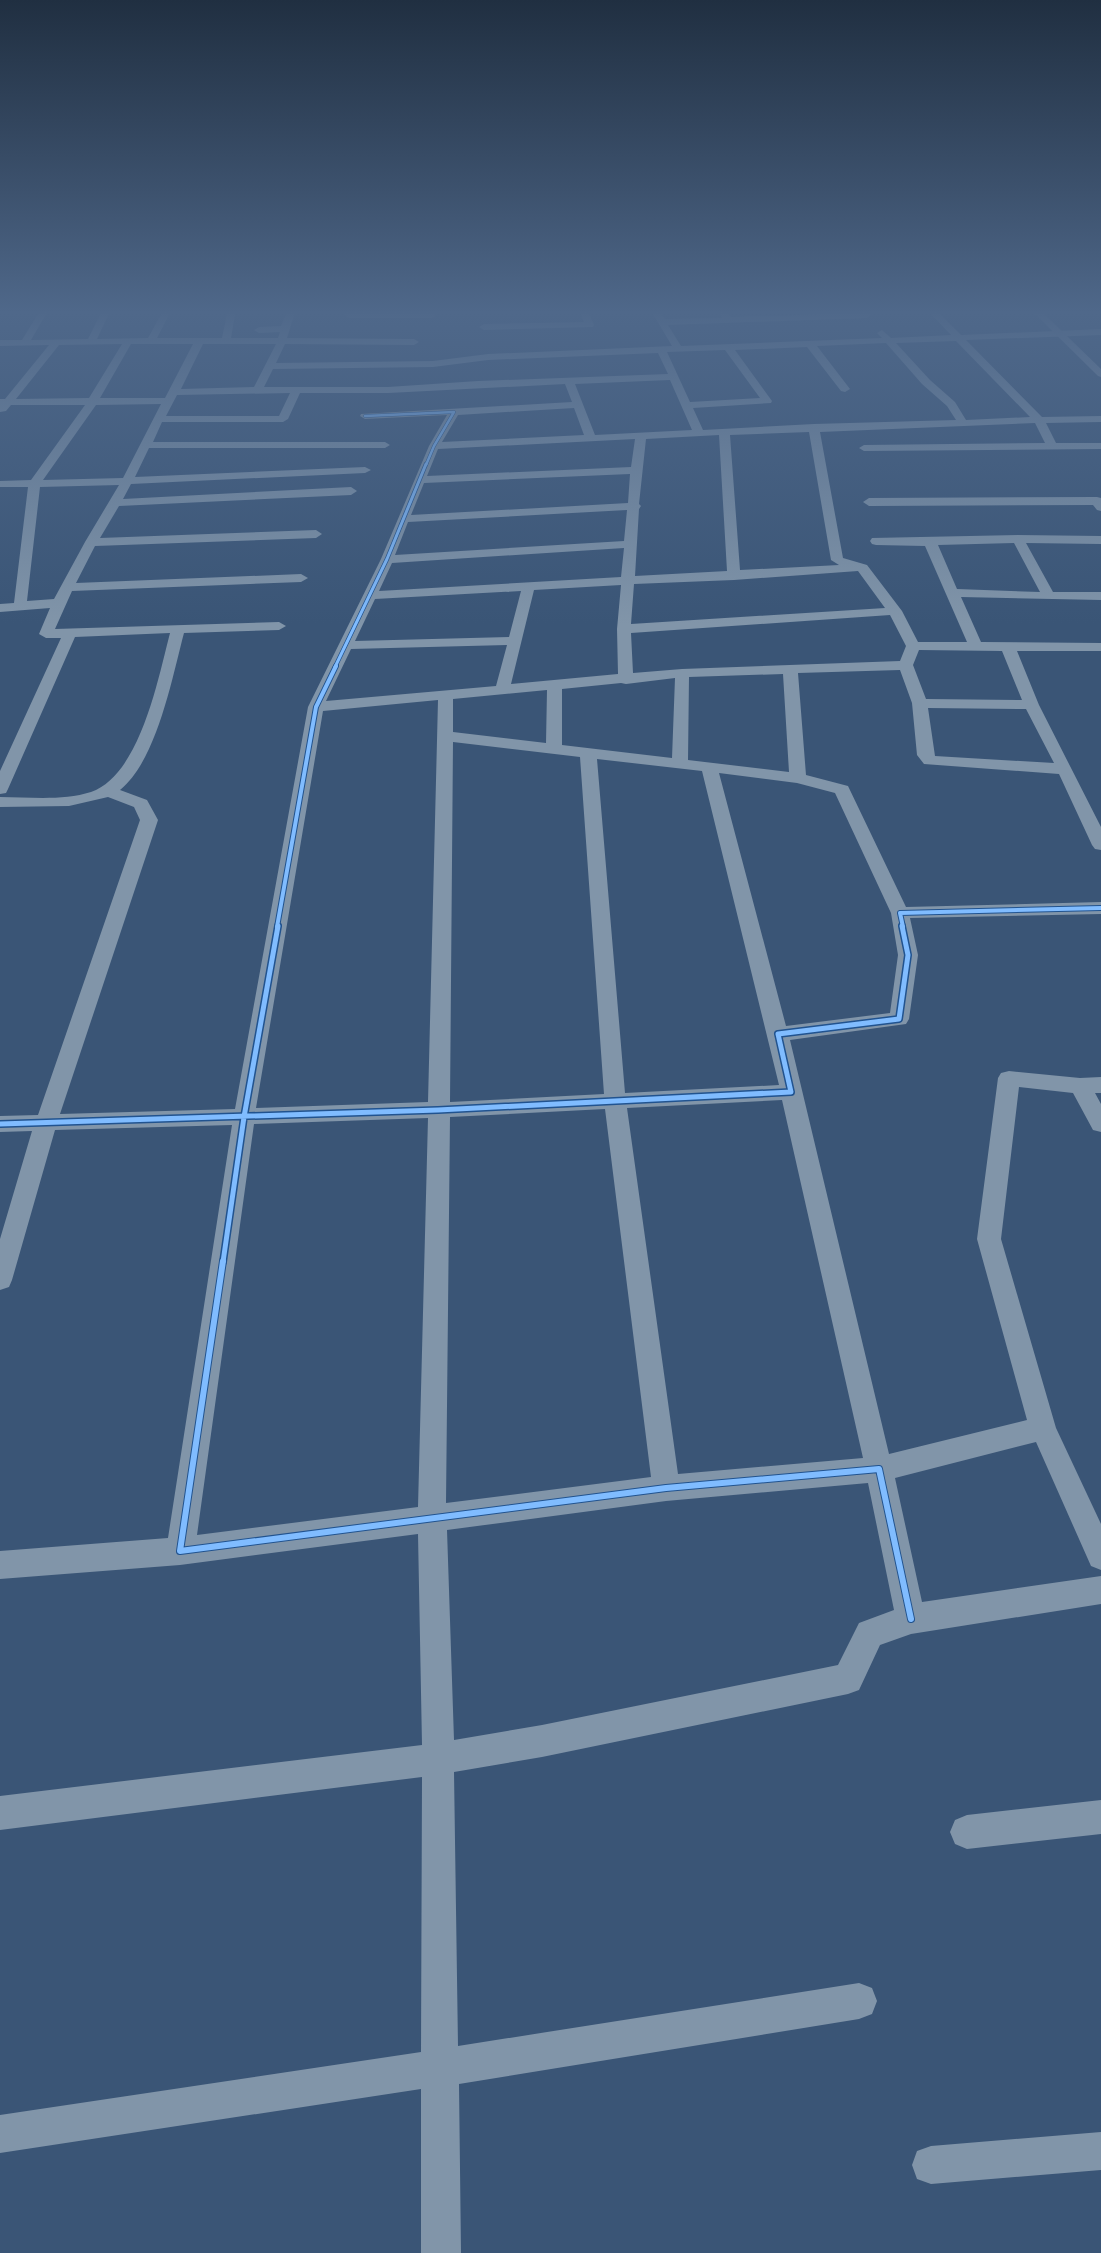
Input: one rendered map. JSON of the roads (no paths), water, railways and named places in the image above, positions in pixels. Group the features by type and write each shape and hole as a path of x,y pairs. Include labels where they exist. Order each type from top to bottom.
{"street":[{"path":"20,606 34,484 84,414"},
{"path":"160,414 127,481 91,542 67,587 46,634 279,626"},
{"path":"272,445 285,414"},
{"path":"351,445 365,416 406,414"},
{"path":"180,1551 244,1117 316,707 387,559 434,446 453,414"},
{"path":"581,414 591,438"},
{"path":"691,414 699,433"},
{"path":"957,414 962,422"},
{"path":"1033,414 1039,420 1052,446"},
{"path":"157,419 283,419"},
{"path":"434,446 814,427 1101,419"},
{"path":"814,427 837,560 862,568 895,611 913,646 906,665 920,703 924,755 930,761 1065,769"},
{"path":"724,432 734,576"},
{"path":"626,680 624,629 635,506 636,470 641,436"},
{"path":"144,445 385,445"},
{"path":"864,448 1101,446"},
{"path":"0,484 127,481 365,470"},
{"path":"419,480 636,470"},
{"path":"1087,488 1099,504"},
{"path":"115,503 351,491"},
{"path":"869,502 1099,504"},
{"path":"403,519 635,506"},
{"path":"91,542 316,534"},
{"path":"1018,539 1049,596"},
{"path":"876,541 930,542 1018,539 1101,540"},
{"path":"930,542 976,646"},
{"path":"387,559 631,544"},
{"path":"370,595 528,588 862,568"},
{"path":"67,587 301,578"},
{"path":"503,688 528,588"},
{"path":"952,593 1101,596"},
{"path":"0,608 59,603"},
{"path":"624,629 895,611"},
{"path":"0,802 80,800 109,791 124,778 135,762 148,732 178,629"},
{"path":"0,789 70,633"},
{"path":"346,644 515,641"},
{"path":"913,646 1101,647"},
{"path":"1008,647 1031,705 1065,769 1101,845"},
{"path":"316,707 503,688 555,686 626,680 682,673 906,665"},
{"path":"790,669 798,778"},
{"path":"680,763 682,673"},
{"path":"554,748 555,686"},
{"path":"441,2253 438,1759 432,1518 446,694"},
{"path":"920,703 1031,705"},
{"path":"446,736 798,778 842,790 900,913 908,954 899,1019 778,1034"},
{"path":"588,752 615,1099 666,1488"},
{"path":"709,767 778,1034 790,1092 879,1469 911,1619"},
{"path":"0,1280 46,1122 149,820 141,804 109,791"},
{"path":"900,913 1101,908"},
{"path":"1101,1124 1091,1085 1009,1078 989,1239 1043,1428 1101,1556"},
{"path":"0,1124 438,1110 615,1099 790,1092"},
{"path":"0,1565 180,1551 666,1488 879,1469 1043,1428"},
{"path":"0,1812 438,1759 542,1741 848,1679 870,1634 911,1619 1101,1590"},
{"path":"967,1832 1101,1817"},
{"path":"0,2134 440,2068 859,2001"},
{"path":"931,2165 1101,2151"}]}
